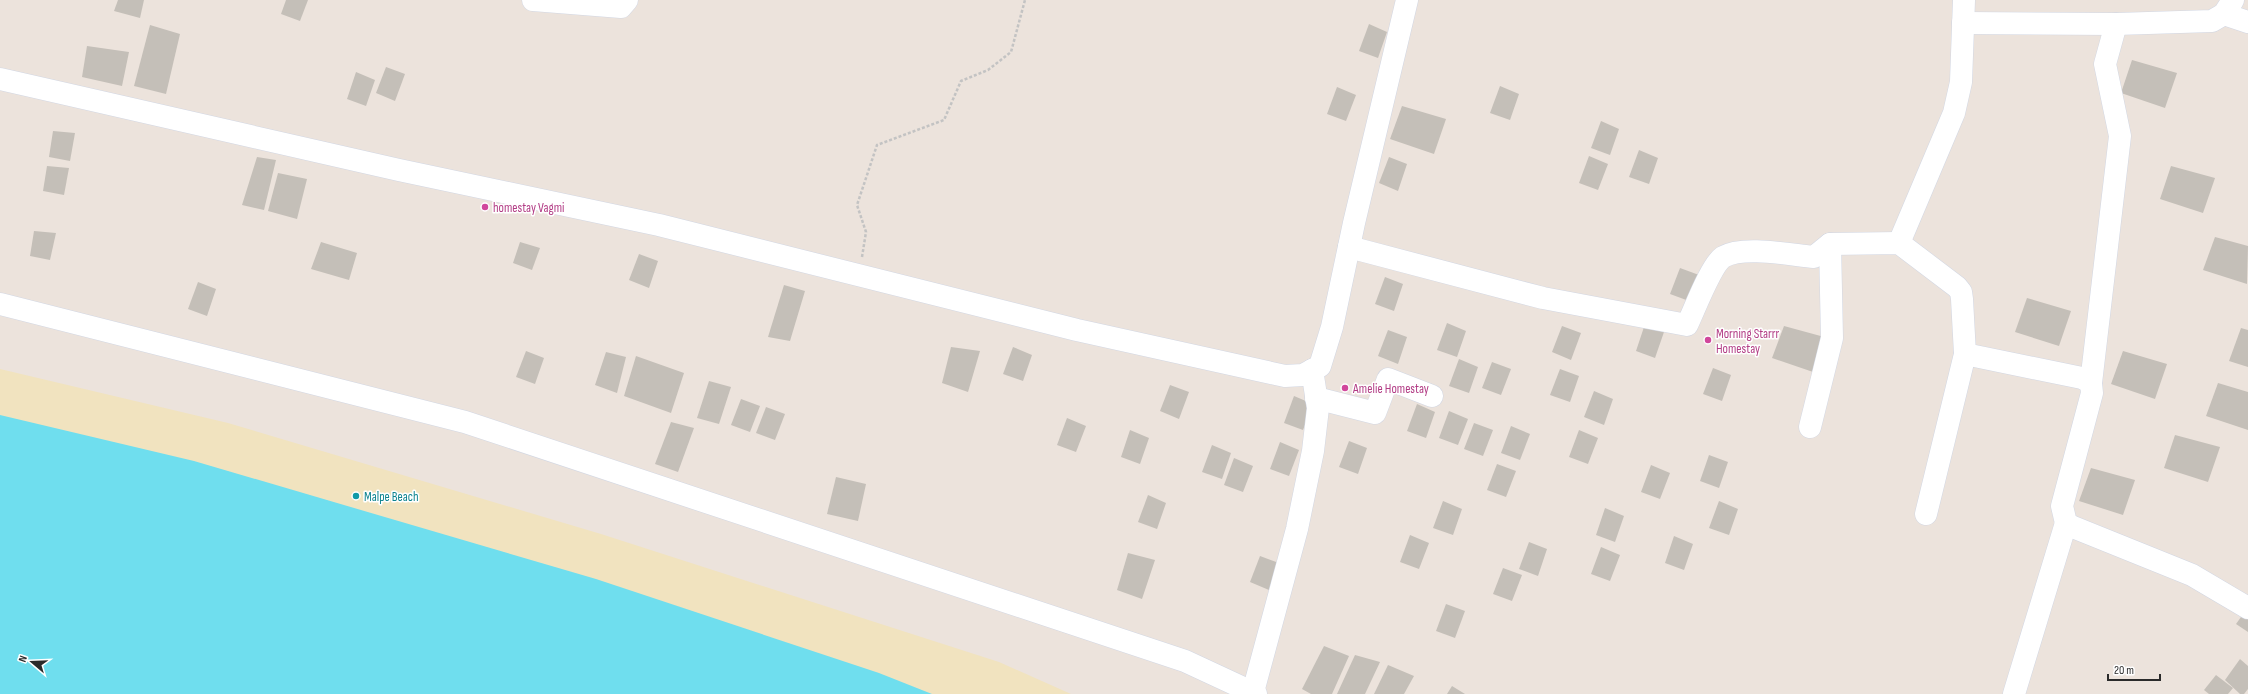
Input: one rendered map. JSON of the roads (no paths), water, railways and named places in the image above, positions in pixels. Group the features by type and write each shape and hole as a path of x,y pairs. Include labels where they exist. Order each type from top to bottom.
{"street":[{"path":"533,0 621,7 627,0"},
{"path":"0,79 399,170 658,225 1077,330 1285,376 1303,375 1320,366 1332,327 1349,246 1407,0"},
{"path":"1899,243 1954,113 1960,82 1964,0"},
{"path":"1963,23 2116,24 2212,21 2228,7 2248,22"},
{"path":"2014,694 2066,523 2062,506 2092,393 2091,383 2120,136 2105,64 2116,24"},
{"path":"1349,246 1543,298 1687,325 1706,282 1722,258 1738,251 1814,257 1830,244 1899,243 1961,292 1965,354 1926,514"},
{"path":"1810,427 1832,338 1830,244"},
{"path":"0,304 465,422 1186,661 1254,693 1298,522 1313,451 1318,408 1312,370"},
{"path":"1965,354 2082,378 2091,383"},
{"path":"1316,398 1375,413 1388,379 1432,396"},
{"path":"2066,523 2073,528 2192,575 2248,608"}],"water":[{"path":"0,415 194,461 596,579 879,673 932,694 0,694"}],"place":[{"name":"homestay Vagmi","path":"485,207"},
{"name":"Morning Starrr Homestay","path":"1708,340"},
{"name":"Amelie Homestay","path":"1345,388"},
{"name":"Malpe Beach","path":"356,496"}]}
